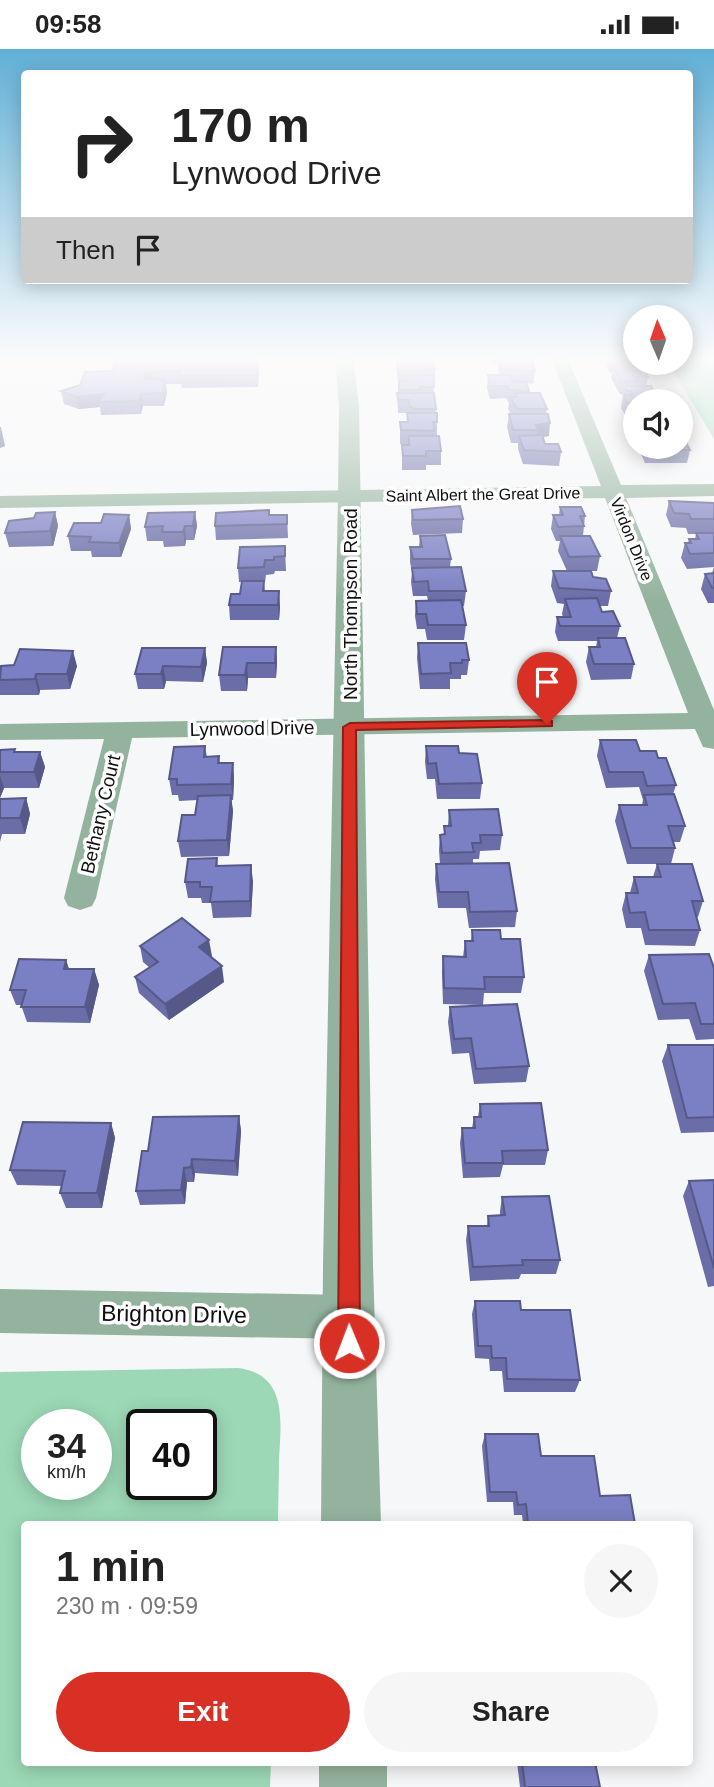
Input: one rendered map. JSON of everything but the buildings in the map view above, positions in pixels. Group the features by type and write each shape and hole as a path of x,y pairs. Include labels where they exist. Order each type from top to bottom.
{"street":[{"name":"North Thompson Road","path":"349,438 351,1521"},
{"name":"Virdon Drive","path":"591,438 711,729"},
{"name":"Saint Albert the Great Drive","path":"0,502 714,490"},
{"name":"Lynwood Drive","path":"0,732 350,727 711,729"},
{"name":"Bethany Court","path":"80,898 120,730"},
{"name":"Brighton Drive","path":"0,1311 349,1317"},
{"path":"353,1766 354,1787"}],"green space":[{"path":"238,1368 254,1372 266,1380 273,1390 280,1416 278,1521 21,1521 21,1766 271,1766 270,1787 0,1787 0,1372"}],"route":[{"path":"349,1343 350,727 547,724"}]}
